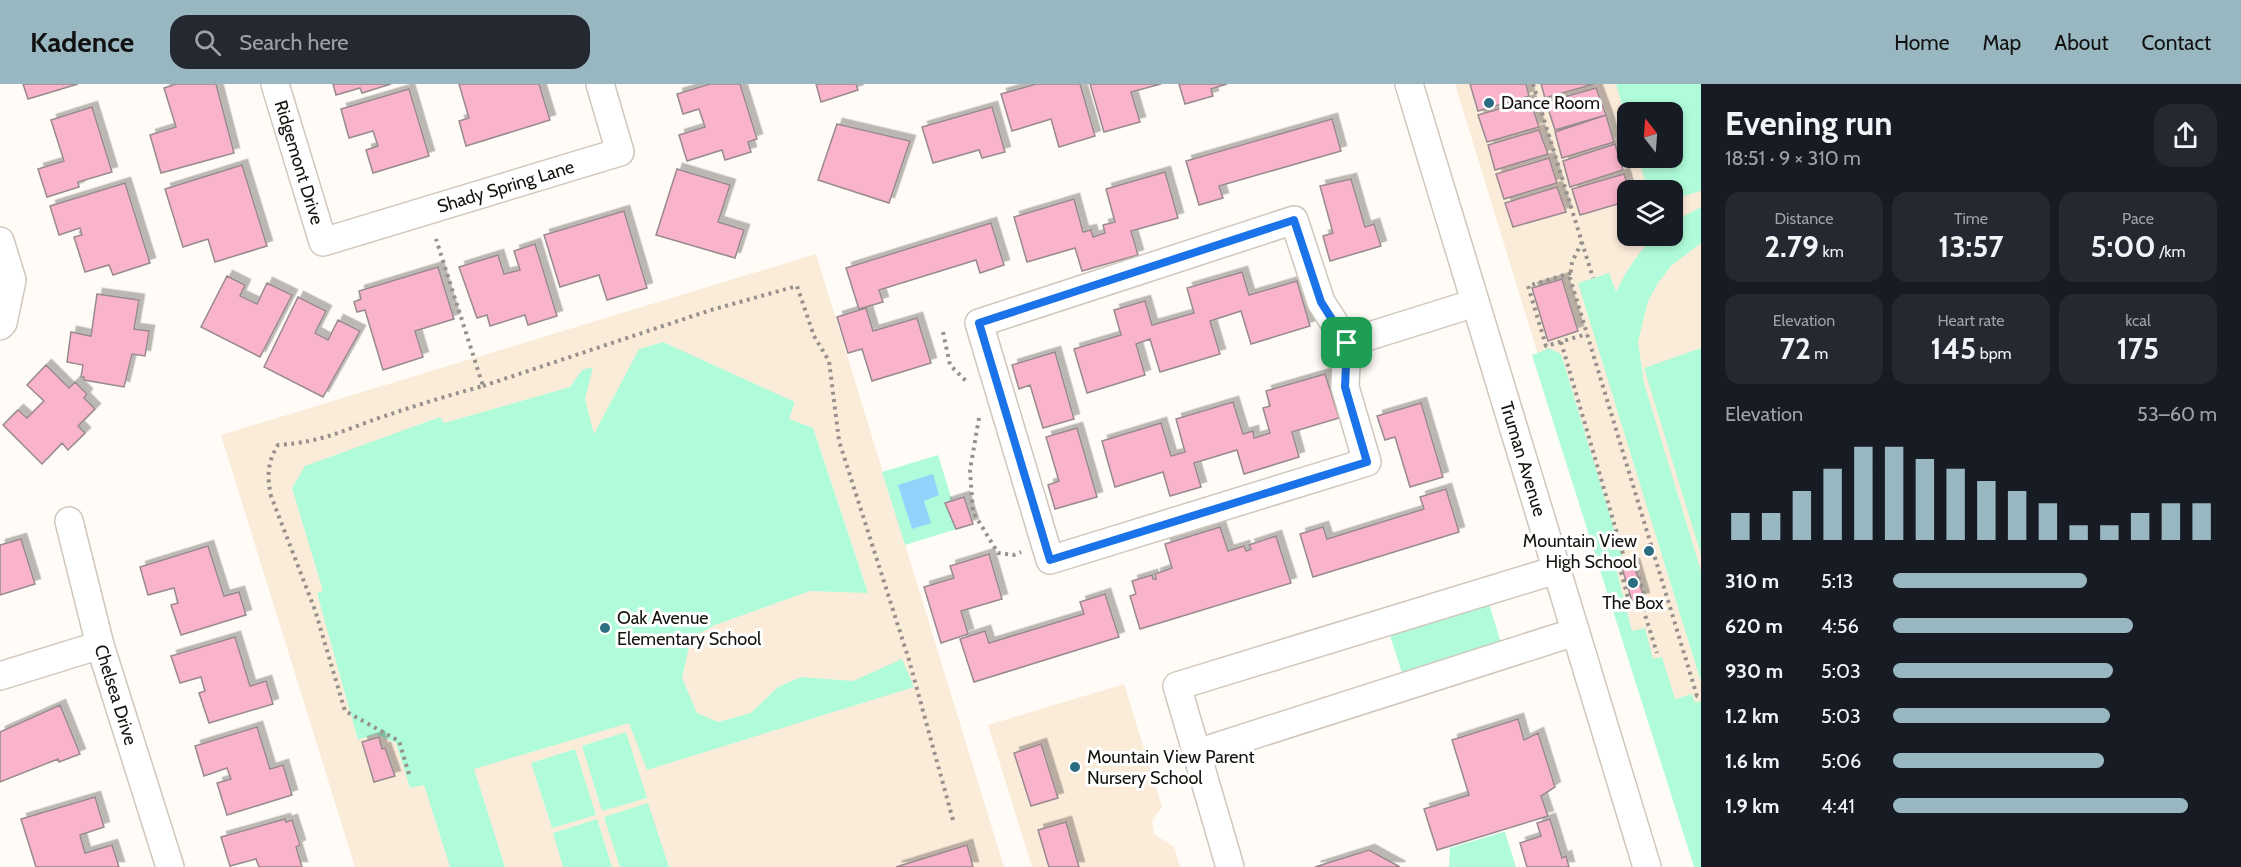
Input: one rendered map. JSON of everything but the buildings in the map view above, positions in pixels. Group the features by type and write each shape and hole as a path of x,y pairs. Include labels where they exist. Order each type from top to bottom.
{"street":[{"name":"Ridgemont Drive","path":"275,84 323,242"},
{"name":"Shady Spring Lane","path":"323,242 620,152 600,84"},
{"name":"Truman Avenue","path":"1409,84 1647,867"},
{"path":"1294,220 1321,302 1347,343 1345,387 1367,462 1050,560 1045,544 979,323 1294,220"},
{"path":"0,241 12,280 3,323 0,326"},
{"path":"1347,343 1475,303"},
{"name":"Chelsea Drive","path":"69,520 100,645 170,867"},
{"path":"1230,867 1177,686 1556,570"},
{"path":"1197,753 1575,633"},
{"path":"0,676 100,645"}],"path":[{"path":"1533,84 1593,278"},
{"path":"436,239 483,386"},
{"path":"1582,242 1572,262 1570,278 1697,696 1701,694"},
{"path":"1571,273 1527,286 1546,346 1587,334"},
{"path":"409,774 399,741 345,711 315,610 271,496 268,477 269,460 278,445 310,443 338,435 423,403 483,386 711,310 797,286 814,336 829,361 839,441 909,660 953,820"},
{"path":"943,332 950,364 966,380 970,388"},
{"path":"1561,342 1626,564 1634,562 1646,601 1630,605 1622,572"},
{"path":"979,416 970,470 973,512 998,553 1014,555 1045,544"},
{"path":"1641,602 1657,653"}],"shaded area":[{"name":"Mountain View High School","path":"1455,84 1701,84 1701,867 1695,867"},
{"name":"Oak Avenue Elementary School","path":"816,254 1004,867 355,867 221,435"},
{"name":"Mountain View Parent Nursery School","path":"1124,684 1162,807 1152,821 1154,834 1174,847 1180,867 1032,867 988,725"}],"green space":[{"path":"1616,84 1701,84 1701,191 1683,196 1683,180 1645,180 1641,168 1683,168 1683,102 1621,102"},
{"path":"1701,207 1701,243 1671,266 1658,283 1648,301 1638,342 1644,383 1701,571 1701,682 1578,283 1609,273 1616,292 1633,262 1647,246 1683,246 1683,217"},
{"path":"663,342 795,402 789,419 813,428 868,593 810,591 715,625 691,638 682,678 697,713 718,722 751,713 778,687 801,677 853,681 902,659 914,687 647,770 629,723 474,769 505,867 450,867 424,785 410,788 396,743 376,734 358,740 317,593 323,591 292,488 305,466 440,417 444,423 570,387 582,370 593,367 585,399 594,434 639,349"},
{"path":"1549,348 1561,354 1618,542 1624,564 1616,568 1632,631 1645,628 1653,659 1662,657 1675,699 1692,694 1695,703 1701,701 1701,867 1694,867 1532,355"},
{"path":"1701,348 1701,555 1644,368"},
{"path":"938,455 952,500 964,497 973,524 905,545 882,472"},
{"path":"1485,591 1502,646 1403,676 1385,620"},
{"path":"626,732 647,798 602,811 582,746"},
{"path":"575,749 596,815 552,828 531,763"},
{"path":"648,803 669,867 620,867 604,817"},
{"path":"597,819 612,867 563,867 553,833"},
{"path":"1505,832 1516,867 1449,867 1450,848"}],"water":[{"path":"933,474 939,495 924,501 931,523 912,529 898,485"}],"place":[{"name":"Dance Room","path":"1489,103"},
{"name":"Mountain View High School","path":"1649,551"},
{"name":"The Box","path":"1633,583"},
{"name":"Oak Avenue Elementary School","path":"605,628"},
{"name":"Mountain View Parent Nursery School","path":"1075,767"}],"route":[{"path":"1294,220 1321,302 1347,343 1345,387 1367,462 1050,560 979,323 1294,220"}]}
